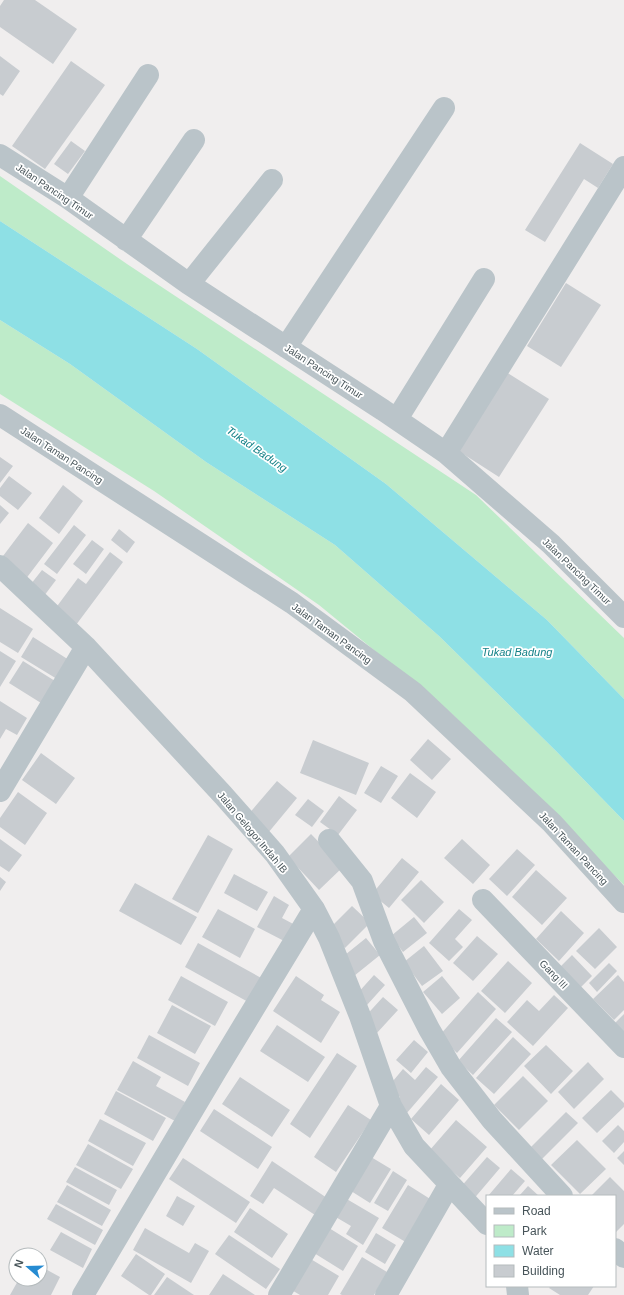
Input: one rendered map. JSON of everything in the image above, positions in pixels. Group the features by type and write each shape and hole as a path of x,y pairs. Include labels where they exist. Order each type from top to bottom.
{"street":[{"path":"68,198 148,75"},
{"path":"286,347 444,108"},
{"path":"126,240 194,140"},
{"name":"Jalan Pancing Timur","path":"0,155 68,198 189,284 446,452 551,544 624,617"},
{"path":"446,452 624,167"},
{"path":"189,284 272,180"},
{"path":"397,419 484,278"},
{"name":"Jalan Taman Pancing","path":"0,415 292,603 413,692 552,822 624,902"},
{"name":"Jalan Gelogor Indah IB","path":"0,566 86,647 223,795 275,854 314,910 329,938 360,1016 391,1106 414,1146 486,1223"},
{"path":"0,791 86,647"},
{"path":"329,840 362,882 384,941 451,1067 492,1120 561,1195"},
{"name":"Gang III","path":"483,900 624,1047"},
{"path":"83,1295 314,910"},
{"path":"278,1295 391,1106"},
{"path":"386,1295 449,1185"},
{"path":"616,1250 624,1257"}],"green space":[{"path":"0,176 127,264 476,495 624,638 624,699 547,620 386,484 197,349 0,221"},
{"path":"0,320 70,364 206,462 335,545 439,636 556,751 624,821 624,885 452,714 319,605 154,491 0,394"}],"water":[{"name":"Tukad Badung","path":"0,221 197,349 386,484 547,620 624,699 624,821 556,751 439,636 335,545 206,462 70,364 0,320"}],"building":[{"path":"4,0 35,0 77,29 53,64 0,27 0,6"},
{"path":"0,56 20,71 3,96 0,94"},
{"path":"71,61 105,85 45,169 12,146"},
{"path":"71,141 85,151 68,174 54,164"},
{"path":"580,143 613,164 598,188 584,179 545,242 525,230"},
{"path":"566,283 601,305 561,367 527,346"},
{"path":"506,372 549,399 499,477 457,450"},
{"path":"0,457 13,466 0,483"},
{"path":"9,476 32,493 18,510 0,496 0,488"},
{"path":"63,485 83,501 59,534 39,518"},
{"path":"0,505 9,513 0,524"},
{"path":"28,523 53,543 25,580 0,560"},
{"path":"74,525 86,535 57,574 44,564"},
{"path":"119,529 135,542 127,553 111,540"},
{"path":"92,540 104,549 86,574 73,564"},
{"path":"110,552 123,562 73,629 52,613 78,578 86,584"},
{"path":"42,570 56,580 41,600 27,589"},
{"path":"0,608 33,629 18,653 0,642"},
{"path":"33,637 69,660 57,679 21,657"},
{"path":"0,651 16,661 0,687"},
{"path":"23,661 55,681 41,703 9,683"},
{"path":"0,701 27,718 17,735 6,729 0,739"},
{"path":"428,739 451,759 432,780 410,760"},
{"path":"313,740 369,763 356,795 300,773"},
{"path":"41,753 75,778 56,804 22,780"},
{"path":"381,766 398,776 381,803 364,793"},
{"path":"410,773 436,792 417,818 391,798"},
{"path":"277,781 297,798 268,833 247,816"},
{"path":"18,792 47,813 25,845 0,827 0,818"},
{"path":"339,796 357,810 338,835 320,822"},
{"path":"308,799 324,811 312,827 295,815"},
{"path":"311,834 343,867 319,890 288,857"},
{"path":"208,835 233,849 198,913 172,899"},
{"path":"0,839 22,855 9,872 0,866"},
{"path":"462,839 490,865 473,884 444,858"},
{"path":"517,849 535,865 507,896 489,879"},
{"path":"402,858 419,872 389,908 372,894"},
{"path":"536,870 567,898 542,925 512,897"},
{"path":"234,874 268,892 257,911 224,893"},
{"path":"0,877 6,882 0,891"},
{"path":"421,880 444,902 424,923 401,900"},
{"path":"135,883 197,917 181,945 119,911"},
{"path":"274,896 289,905 282,918 297,926 288,943 257,927"},
{"path":"352,906 370,923 345,948 328,930"},
{"path":"218,909 255,929 240,958 202,937"},
{"path":"459,909 472,920 455,939 463,947 449,961 429,943"},
{"path":"561,911 584,933 559,961 536,939"},
{"path":"414,917 427,933 403,952 391,936"},
{"path":"599,928 617,947 595,969 576,951"},
{"path":"477,936 498,954 473,981 453,963"},
{"path":"366,938 380,955 354,976 340,959"},
{"path":"198,943 263,979 250,1003 185,967"},
{"path":"424,946 443,971 422,986 404,962"},
{"path":"572,955 592,976 580,988 560,967"},
{"path":"508,961 532,983 505,1013 481,991"},
{"path":"609,963 617,971 597,992 589,983"},
{"path":"374,975 385,985 367,1005 356,995"},
{"path":"618,975 624,982 624,1010 614,1020 593,999"},
{"path":"181,976 228,1002 215,1026 168,1000"},
{"path":"296,976 324,995 321,1000 340,1012 321,1043 273,1011"},
{"path":"442,976 460,998 442,1014 423,992"},
{"path":"478,992 496,1009 457,1053 439,1036"},
{"path":"554,995 568,1008 533,1046 507,1022 527,1000 539,1011"},
{"path":"383,997 398,1010 376,1034 362,1020"},
{"path":"172,1005 211,1026 195,1054 157,1033"},
{"path":"624,1014 624,1034 614,1024"},
{"path":"496,1018 512,1032 473,1075 458,1061"},
{"path":"277,1025 325,1057 308,1082 260,1051"},
{"path":"149,1035 200,1063 188,1086 137,1058"},
{"path":"513,1037 531,1054 494,1094 476,1078"},
{"path":"414,1040 428,1052 411,1073 396,1060"},
{"path":"546,1045 573,1071 551,1094 524,1066"},
{"path":"337,1053 357,1066 310,1138 290,1124"},
{"path":"133,1061 161,1077 156,1086 185,1102 175,1121 117,1090"},
{"path":"588,1062 604,1079 574,1109 558,1092"},
{"path":"426,1067 438,1077 406,1114 395,1103 400,1097 388,1087 403,1069 415,1080"},
{"path":"523,1076 548,1101 519,1130 494,1105"},
{"path":"240,1077 290,1110 272,1137 222,1104"},
{"path":"441,1084 459,1100 429,1135 411,1119"},
{"path":"611,1090 624,1103 624,1107 597,1133 582,1118"},
{"path":"116,1091 166,1118 153,1141 104,1114"},
{"path":"348,1105 371,1120 336,1172 314,1157"},
{"path":"214,1109 272,1147 258,1169 200,1131"},
{"path":"566,1112 578,1123 538,1163 527,1151"},
{"path":"100,1119 146,1143 133,1166 88,1141"},
{"path":"456,1120 487,1147 460,1178 429,1151"},
{"path":"618,1125 624,1131 624,1142 614,1153 602,1141"},
{"path":"577,1140 606,1169 580,1194 551,1165"},
{"path":"88,1144 133,1169 121,1189 76,1165"},
{"path":"624,1151 624,1165 617,1158"},
{"path":"371,1157 391,1169 370,1203 351,1191"},
{"path":"487,1157 500,1168 472,1201 459,1189"},
{"path":"183,1158 250,1202 236,1223 169,1179"},
{"path":"272,1161 327,1198 315,1215 274,1188 263,1204 250,1196"},
{"path":"75,1167 117,1190 109,1205 66,1182"},
{"path":"511,1169 525,1181 513,1195 489,1195"},
{"path":"393,1171 407,1180 388,1211 374,1203"},
{"path":"610,1177 624,1191 624,1224 616,1232 616,1195 592,1195"},
{"path":"67,1185 111,1210 102,1226 57,1202"},
{"path":"408,1185 435,1202 409,1244 382,1228"},
{"path":"528,1186 538,1195 520,1195"},
{"path":"177,1196 195,1206 183,1226 166,1216"},
{"path":"345,1198 379,1218 363,1245 346,1234 351,1226 334,1216"},
{"path":"56,1204 103,1230 95,1245 47,1219"},
{"path":"250,1208 288,1234 272,1258 234,1232"},
{"path":"145,1228 189,1253 195,1243 209,1251 191,1283 133,1250"},
{"path":"329,1228 358,1246 343,1271 314,1253"},
{"path":"61,1232 92,1249 83,1268 50,1250"},
{"path":"376,1233 396,1245 385,1264 365,1252"},
{"path":"229,1235 280,1269 266,1289 215,1254"},
{"path":"136,1254 165,1274 151,1295 121,1276"},
{"path":"362,1257 387,1272 374,1295 340,1294"},
{"path":"309,1258 339,1276 328,1295 300,1295 290,1289"},
{"path":"48,1270 60,1277 51,1295 10,1295 14,1287 48,1287"},
{"path":"223,1274 255,1295 209,1295"},
{"path":"167,1277 194,1295 154,1295"},
{"path":"593,1287 588,1295 560,1295 549,1288"}]}
